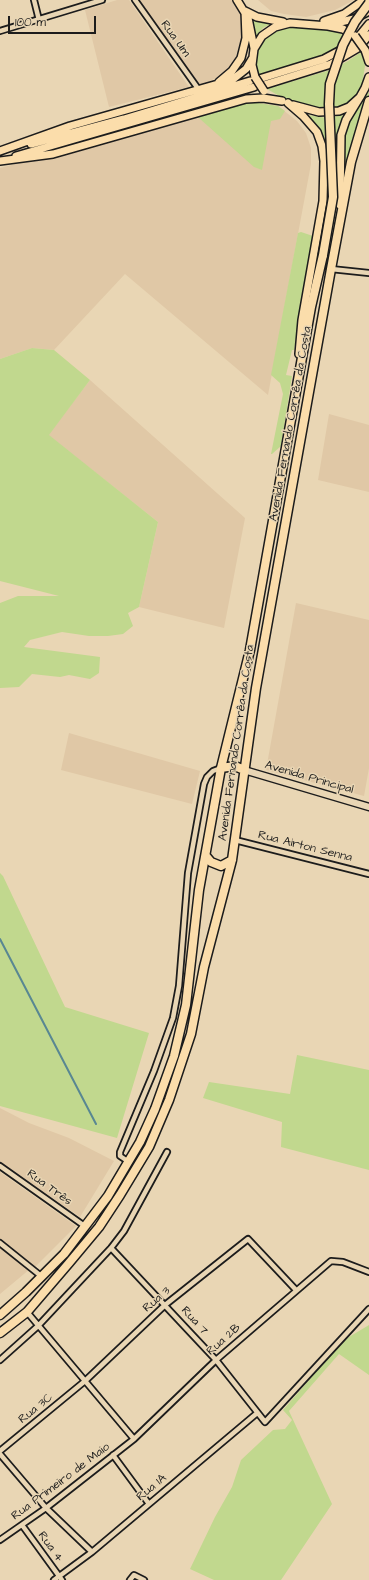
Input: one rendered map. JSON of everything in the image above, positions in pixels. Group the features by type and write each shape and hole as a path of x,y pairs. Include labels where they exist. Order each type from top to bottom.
{"highway":[{"name":"Avenida Fernando Corrêa da Costa","path":"1,1313 64,1254 86,1227 128,1162 155,1109 181,1032 186,1005 195,928 221,768 250,650 333,197 329,104 330,84 343,45 369,3"},
{"name":"Avenida Fernando Corrêa da Costa","path":"0,1333 27,1312 99,1227 149,1147 169,1100 191,1034 204,967 232,860 256,688 333,257 351,162 369,101"},
{"path":"221,768 235,766 244,770"},
{"path":"206,856 211,862 221,866 232,860"}],"main road":[{"path":"237,0 245,11 250,22 254,49"},
{"path":"315,24 344,14 364,0"},
{"path":"212,86 232,71 241,58 246,38 245,11"},
{"path":"245,11 264,19 336,27 361,41 369,62"},
{"path":"315,24 343,22 363,15 369,11"},
{"path":"0,152 70,126 200,90 236,78 246,69 252,59 254,49 266,32 275,26 290,23"},
{"path":"0,152 331,64 361,41 369,24"},
{"path":"252,59 258,83 285,102"},
{"path":"333,257 341,197 341,135 346,120 365,88 369,77"},
{"path":"0,160 258,83"},
{"path":"0,160 53,154 238,101 263,98 285,102 314,111 329,113 348,107 360,97"},
{"name":"Avenida Fernando Corrêa da Costa","path":"285,102 303,116 316,132 322,146 324,165 323,201 302,320 297,388"}],"street":[{"path":"34,0 39,20"},
{"path":"0,31 102,0"},
{"name":"Rua Um","path":"135,0 200,90"},
{"path":"331,269 369,273"},
{"path":"128,1162 120,1156 120,1152 154,1071 172,1018 179,986 188,873 204,784 207,777 213,771 221,768"},
{"name":"Avenida Principal","path":"244,770 369,807"},
{"name":"Rua Airton Senna","path":"235,840 369,874"},
{"path":"183,927 195,928"},
{"path":"0,1360 38,1326 111,1248 124,1230 167,1152"},
{"name":"Rua Três","path":"0,1166 86,1227"},
{"name":"Rua 3","path":"85,1382 165,1305 248,1239 296,1290"},
{"path":"0,1243 41,1276"},
{"name":"Rua 7","path":"111,1248 216,1360 256,1414 264,1422 368,1310"},
{"name":"Rua 2B","path":"134,1439 216,1360 331,1261 343,1262 369,1272"},
{"path":"27,1312 134,1439"},
{"name":"Rua 3C","path":"0,1451 85,1382"},
{"name":"Rua 1A","path":"54,1580 61,1578 256,1414"},
{"name":"Rua Primeiro de Maio","path":"0,1540 46,1508 134,1439"},
{"path":"0,1454 46,1508 92,1552"},
{"path":"113,1455 149,1504"},
{"name":"Rua 4","path":"22,1525 61,1578"},
{"path":"130,1580 134,1575 144,1580"}],"shaded area":[{"path":"117,0 129,0 189,87 109,107 85,10"},
{"path":"138,0 232,0 242,17 243,32 235,58 228,69 214,79 200,86"},
{"path":"258,0 354,0 335,10 306,17 271,11"},
{"path":"252,102 278,106 297,121 306,133 311,148 311,164 268,395 125,274 54,350 32,348 0,359 0,168"},
{"path":"90,380 245,518 224,628 139,607 158,522 48,435"},
{"path":"329,414 369,425 369,492 318,480"},
{"path":"296,603 369,620 369,768 364,796 266,770"},
{"path":"69,733 200,771 192,804 61,770"},
{"path":"0,1108 29,1123 69,1138 114,1161 80,1217 0,1162"},
{"path":"0,1172 76,1226 35,1267 0,1242"},
{"path":"0,1246 30,1269 0,1294"}],"green space":[{"path":"253,19 271,24 263,28 256,36"},
{"path":"296,27 334,31 352,40 322,56 259,76 256,59 259,48 265,38 281,29"},
{"path":"361,52 365,66 362,85 355,96 344,105 331,109 315,107 281,97 267,89 330,70 348,61"},
{"path":"369,92 369,97 345,178 344,135 356,108"},
{"path":"252,102 278,106 285,111 280,119 271,121 262,170 254,167 199,118 200,115"},
{"path":"308,115 327,118 343,115 337,138 338,169 329,169 324,140"},
{"path":"301,232 313,236 294,350 292,350 286,375 292,376 281,446 271,454 283,394 280,383 271,375 298,233"},
{"path":"32,348 54,350 90,380 49,435 158,522 139,607 128,613 133,626 123,634 108,636 89,636 62,632 30,640 24,647 100,657 99,673 90,679 69,675 60,677 32,674 19,687 0,688 0,603 18,596 59,596 0,581 0,359"},
{"path":"0,873 3,876 65,1007 149,1033 117,1138 0,1106"},
{"path":"297,1055 369,1070 369,1170 281,1147 282,1122 203,1098 209,1082 290,1094"},
{"path":"369,1325 369,1375 339,1354 289,1411 332,1504 281,1580 214,1580 190,1569 215,1517 232,1487 241,1460 273,1430 285,1429 292,1420 283,1410 344,1340"}],"waterway":[{"path":"0,939 96,1124"}]}
